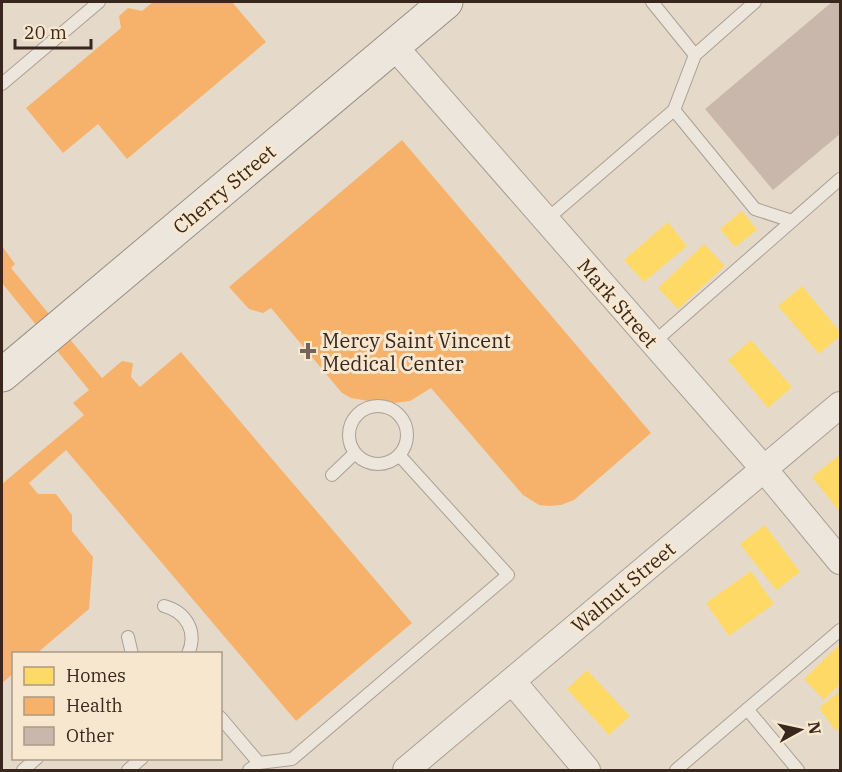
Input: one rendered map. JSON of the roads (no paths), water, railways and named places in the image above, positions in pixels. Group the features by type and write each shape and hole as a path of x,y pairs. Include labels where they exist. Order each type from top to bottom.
{"main road":[{"name":"Cherry Street","path":"2,375 446,2"}],"street":[{"name":"Mark Street","path":"394,46 764,469 840,561"},
{"name":"Walnut Street","path":"406,771 840,405"},
{"path":"512,681 587,771"}],"lane":[{"path":"2,84 99,2"},
{"path":"652,2 695,56"},
{"path":"546,220 674,110 695,56 755,2"},
{"path":"674,110 755,209 792,221"},
{"path":"653,343 840,179"},
{"path":"382,405 399,414 408,432 407,442 399,455 389,463 380,465 362,459 355,453 350,445 350,426 362,410 382,405"},
{"path":"332,475 355,453"},
{"path":"222,720 254,767 292,759 508,575 399,455"},
{"path":"164,606 183,615 189,624 192,635 189,652"},
{"path":"676,771 840,630"},
{"path":"128,637 132,652"},
{"path":"747,710 798,771"},
{"path":"23,771 36,760"},
{"path":"128,771 141,760"}],"place":[{"name":"Mercy Saint Vincent Medical Center","path":"308,351"}]}
